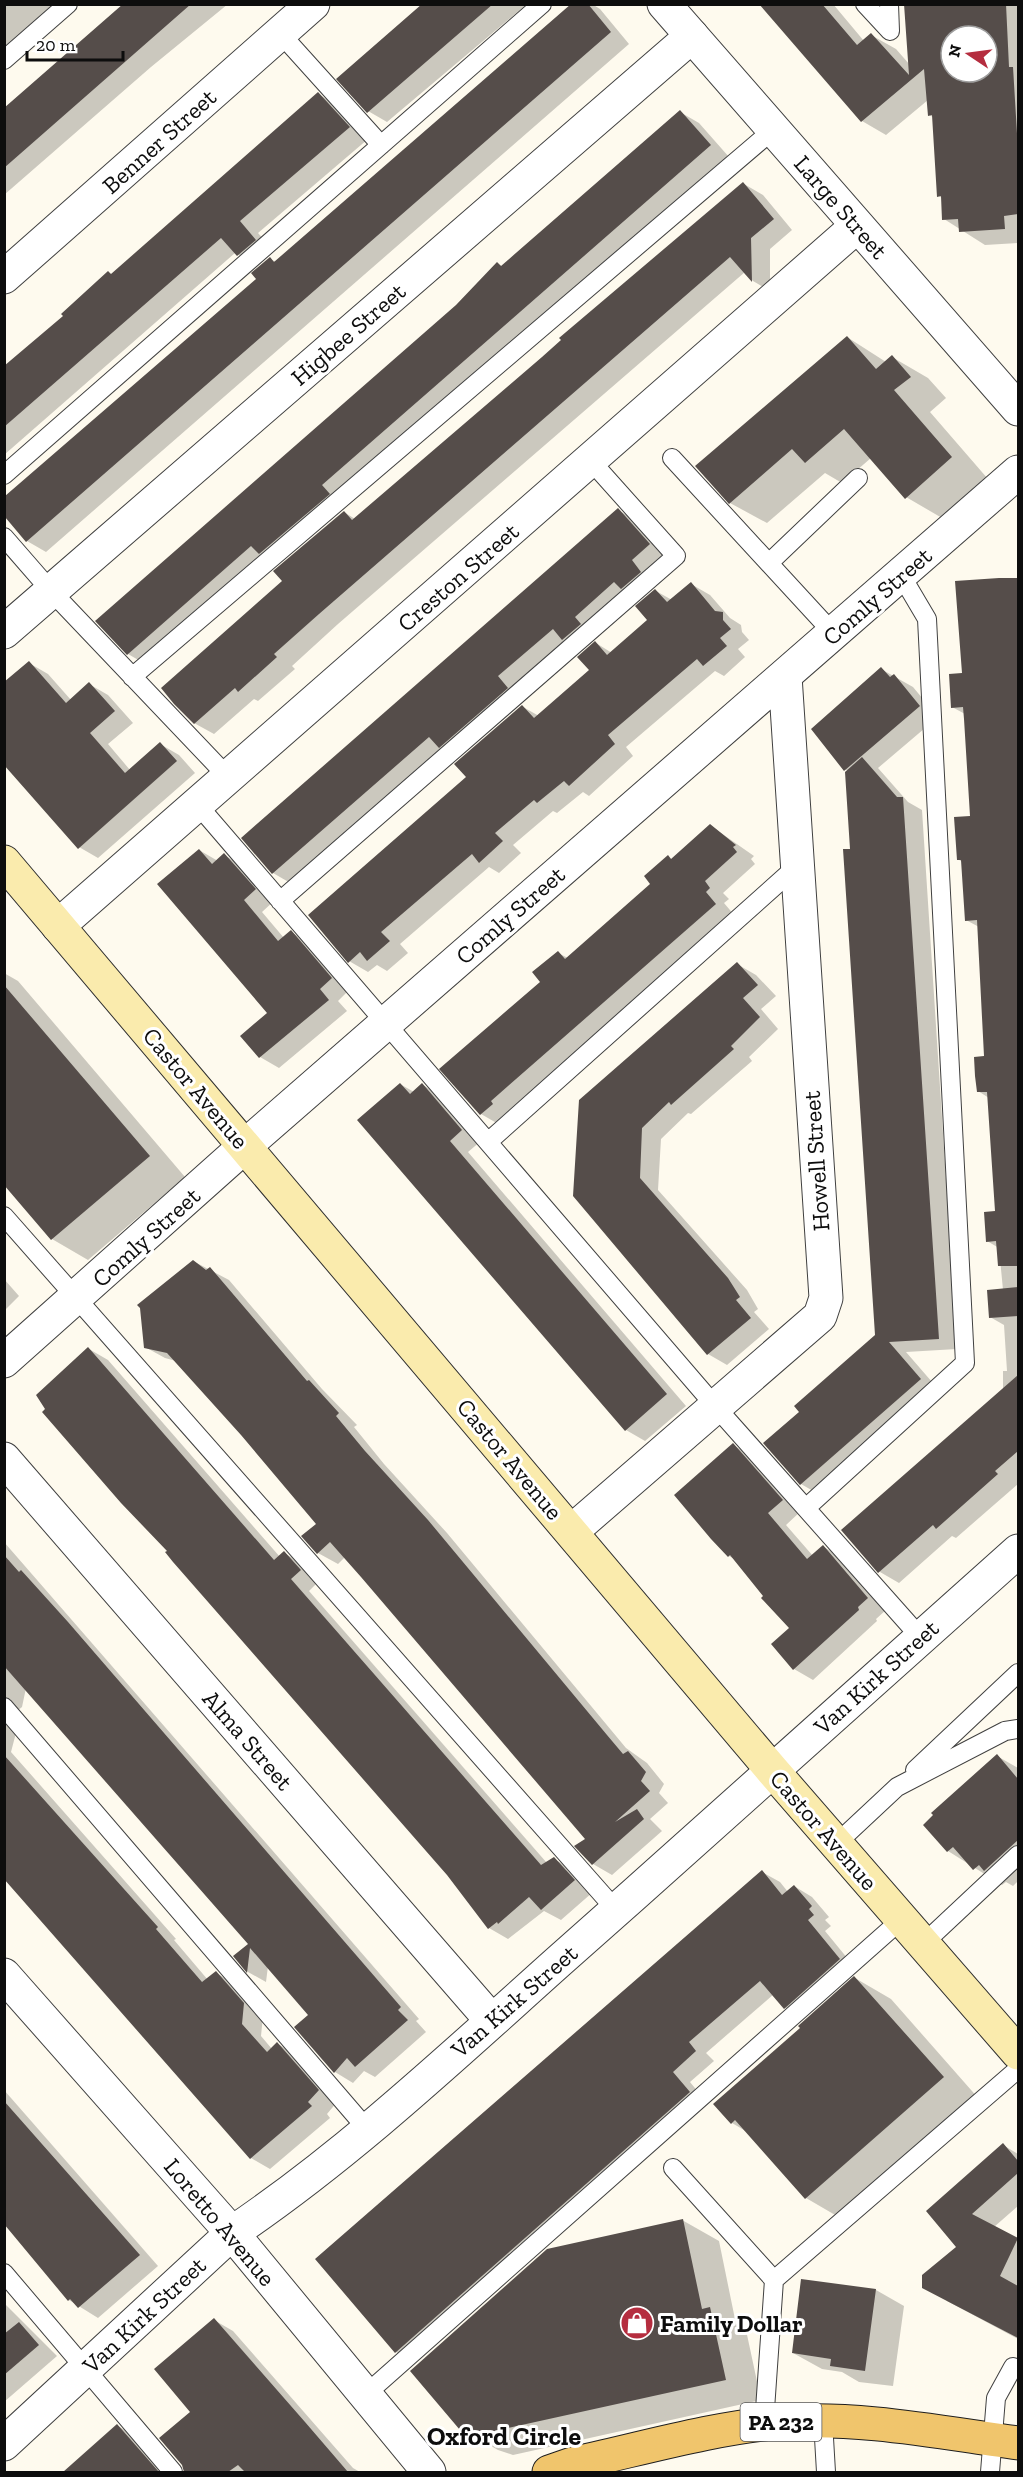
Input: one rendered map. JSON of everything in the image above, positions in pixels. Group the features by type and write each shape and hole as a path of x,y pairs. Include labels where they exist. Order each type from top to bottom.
{"main road":[{"name":"Castor Avenue","path":"8,874 58,926 772,1770 1018,2053"},
{"name":"PA 232","path":"549,2472 572,2464 764,2424 823,2421 1005,2441"}],"street":[{"name":"Benner Street","path":"4,277 313,4"},
{"name":"Large Street","path":"664,4 1018,409"},
{"name":"Higbee Street","path":"4,632 692,36"},
{"name":"Creston Street","path":"58,926 591,461 857,225"},
{"name":"Comly Street","path":"4,1361 77,1299 245,1146 1018,472"},
{"name":"Howell Street","path":"572,1531 820,1316 826,1298 785,676"},
{"name":"Alma Street","path":"4,1459 492,2021"},
{"name":"Van Kirk Street","path":"4,2444 232,2233 367,2130 1018,1551"},
{"name":"Loretto Avenue","path":"4,1976 232,2233 429,2472"}],"lane":[{"path":"4,60 68,4"},
{"path":"4,475 542,4"},
{"path":"865,4 890,31 889,4"},
{"path":"280,33 381,145"},
{"path":"132,677 774,129"},
{"path":"672,458 834,634"},
{"path":"280,901 676,556 591,461"},
{"path":"768,563 858,478"},
{"path":"4,537 51,591 228,777"},
{"path":"806,1508 964,1363 927,618 901,575"},
{"path":"197,804 715,1406 921,1638"},
{"path":"488,1142 796,867"},
{"path":"4,1216 616,1910"},
{"path":"836,1844 1018,1673"},
{"path":"4,1707 367,2130"},
{"path":"897,1787 1005,1731 1018,1729"},
{"path":"923,1944 1018,1855"},
{"path":"365,2395 902,1919"},
{"path":"764,2424 774,2280 1018,2069"},
{"path":"673,2168 774,2280"},
{"path":"4,2272 173,2472"},
{"path":"990,2472 1005,2441 996,2398 1013,2367 1018,2369"},
{"path":"823,2421 826,2472"}],"building":[{"path":"123,4 191,4 4,168 4,108"},
{"path":"422,4 493,4 367,113 336,79"},
{"path":"571,4 588,4 611,32 26,542 5,517 5,496 256,279 251,273 270,257 274,262"},
{"path":"759,4 822,4 857,45 871,33 909,75 904,4 1006,4 1009,67 1013,67 1018,150 1018,214 1004,216 1005,229 959,232 958,219 942,220 941,196 937,197 932,115 928,116 924,69 861,122"},
{"path":"318,92 350,127 240,221 256,240 237,256 221,238 4,427 4,366 63,316 61,314 108,271 111,274"},
{"path":"680,110 711,145 322,485 330,494 259,554 251,546 127,655 95,621 456,305 497,262 501,266"},
{"path":"743,182 774,219 751,238 752,282 730,257 319,614 274,654 277,657 238,692 235,688 194,724 174,704 161,688 282,581 273,571 344,511 352,520 542,357 561,340 559,338"},
{"path":"847,336 876,369 892,355 911,377 894,390 952,457 905,499 844,429 805,463 792,449 729,504 695,466"},
{"path":"618,508 650,544 632,560 641,572 621,589 614,582 575,617 581,624 562,640 553,629 498,676 508,688 439,748 429,737 272,874 241,838"},
{"path":"1018,578 1018,1266 998,1266 996,1241 986,1242 984,1212 995,1211 987,1092 977,1092 975,1076 974,1057 984,1056 977,920 965,921 961,860 957,860 954,817 970,816 964,719 963,707 951,708 949,674 962,673 955,581"},
{"path":"691,582 715,611 723,612 723,620 731,629 720,638 727,646 703,666 697,659 608,735 615,744 569,786 564,781 537,803 534,800 495,833 503,841 479,863 472,854 381,932 390,941 367,961 360,952 348,963 308,915 466,777 454,764 522,705 534,718 589,670 577,657 595,641 607,655 647,620 635,606 655,589 667,602"},
{"path":"29,661 66,703 89,682 115,711 90,733 125,773 160,742 177,761 78,849 4,765 4,682"},
{"path":"881,667 890,677 894,674 920,706 844,771 811,729"},
{"path":"862,757 897,797 903,797 939,1339 889,1342 921,1379 800,1485 763,1443 799,1412 794,1406 875,1335 843,849 850,849 845,772"},
{"path":"710,824 736,845 733,847 737,852 705,881 710,888 706,892 716,904 491,1101 493,1104 480,1115 439,1069 540,982 532,972 558,951 565,959 650,884 644,876 668,855 671,859"},
{"path":"199,849 212,864 224,853 256,889 244,900 278,941 291,930 332,978 320,989 329,1000 259,1058 240,1036 267,1013 157,884"},
{"path":"737,962 758,985 743,998 760,1017 731,1046 734,1049 671,1105 669,1102 642,1128 640,1178 728,1278 740,1297 736,1300 751,1318 707,1355 573,1196 579,1100"},
{"path":"4,985 150,1156 51,1240 4,1185"},
{"path":"400,1083 410,1094 422,1083 462,1130 450,1141 667,1394 625,1431 357,1120"},
{"path":"193,1260 206,1270 210,1267 307,1381 309,1380 339,1413 336,1416 365,1451 428,1520 623,1754 628,1751 646,1772 641,1781 650,1791 615,1822 637,1809 644,1819 592,1865 574,1846 585,1839 361,1577 330,1542 317,1554 301,1536 316,1524 241,1435 167,1353 144,1348 140,1308 137,1305"},
{"path":"1018,1287 1018,1316 989,1318 987,1290"},
{"path":"88,1347 274,1560 284,1551 301,1570 291,1579 541,1865 554,1857 575,1880 541,1910 529,1897 498,1924 497,1922 488,1929 447,1875 173,1562 165,1552 167,1551 121,1503 42,1412 45,1409 36,1395"},
{"path":"1018,1375 1018,1451 995,1471 998,1474 936,1529 933,1525 878,1573 841,1530"},
{"path":"733,1443 783,1500 768,1513 807,1559 823,1545 868,1598 858,1607 859,1610 793,1670 771,1644 789,1628 761,1598 763,1596 730,1555 728,1557 711,1539 674,1495"},
{"path":"4,1555 19,1572 21,1570 68,1622 401,2007 398,2010 408,2020 355,2067 347,2058 334,2073 294,2027 308,2015 250,1948 247,1973 233,1956 248,1944 4,1666"},
{"path":"997,1754 1018,1779 1018,1840 984,1871 979,1865 973,1870 953,1847 947,1852 923,1825 933,1815 931,1813"},
{"path":"4,1755 158,1927 156,1929 202,1982 216,1971 244,2003 242,2024 267,2052 277,2042 319,2090 308,2102 312,2106 250,2159 4,1879"},
{"path":"762,1870 782,1895 794,1885 812,1906 809,1909 814,1915 808,1920 840,1959 784,2009 760,1981 689,2042 696,2051 673,2072 690,2092 395,2353 315,2259"},
{"path":"854,1976 944,2077 805,2199 735,2120 731,2124 713,2104 800,2028 798,2026"},
{"path":"4,2101 140,2255 78,2308 70,2299 68,2301 4,2224"},
{"path":"1003,2143 1018,2161 1018,2173 972,2214 1018,2238 1000,2276 1018,2286 1018,2338 922,2288 922,2275 956,2247 926,2211"},
{"path":"683,2219 702,2309 710,2307 726,2380 476,2435 460,2430 410,2371 547,2249"},
{"path":"801,2279 876,2289 865,2371 830,2366 831,2359 792,2353"},
{"path":"214,2318 348,2472 245,2472 238,2465 228,2472 184,2472 182,2465 159,2438 190,2412 154,2369"},
{"path":"19,2322 39,2345 4,2375 4,2334"},
{"path":"117,2424 159,2472 63,2472"}],"place":[{"name":"Family Dollar","path":"637,2323"}],"district":[{"name":"Oxford Circle","path":"504,2436"}]}
